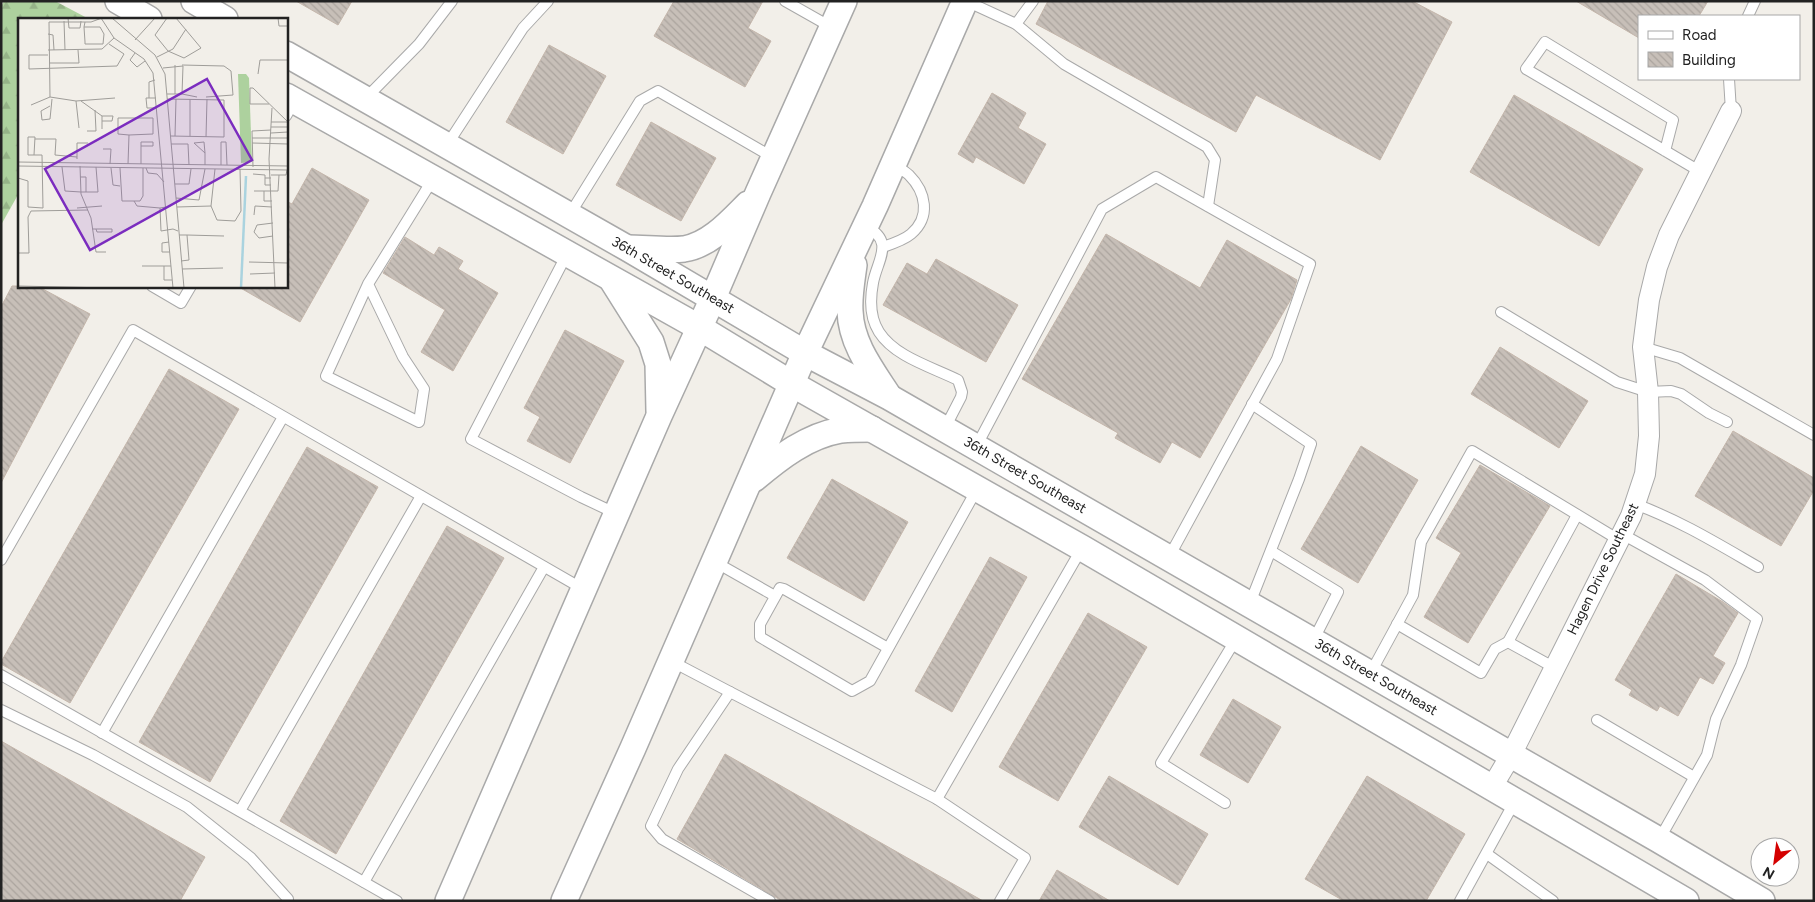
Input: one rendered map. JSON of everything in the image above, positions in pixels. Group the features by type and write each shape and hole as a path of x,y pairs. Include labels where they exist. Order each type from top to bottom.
{"street":[{"path":"118,1 147,18"},
{"path":"194,1 223,18"},
{"path":"448,901 464,868 659,416 700,328 844,1"},
{"path":"568,897 805,353 860,237 965,1"},
{"name":"36th Street Southeast","path":"288,55 627,248 805,353 889,397 1762,901"},
{"path":"289,104 433,178 700,328 792,384 1082,548 1686,901"},
{"name":"Hagen Drive Southeast","path":"1492,787 1555,668 1621,537 1635,504 1645,474 1649,436 1648,392 1643,347 1649,300 1657,267 1669,235 1730,111"},
{"path":"627,248 685,249 705,240 729,224 758,193"},
{"path":"860,237 850,312 860,352 889,397"},
{"path":"611,278 651,342 658,364 659,416"},
{"path":"749,484 780,457 812,438 842,430 872,429"},
{"path":"464,868 464,901"}],"lane":[{"path":"365,99 419,44 452,1"},
{"path":"785,1 832,28"},
{"path":"965,1 1016,24 1064,64 1207,147 1215,160 1208,206"},
{"path":"1016,24 1033,1"},
{"path":"1748,15 1755,1"},
{"path":"447,146 523,28 543,3"},
{"path":"1665,151 1673,120 1545,42 1526,69 1651,143 1701,172"},
{"path":"1729,80 1730,111"},
{"path":"569,215 640,101 658,91 774,158"},
{"path":"883,247 910,236 921,221 925,210 918,185 908,174 893,164"},
{"path":"976,447 1102,209 1156,177 1310,264 1277,358 1169,558"},
{"path":"368,284 403,357 424,389 419,422 326,376 368,284 433,178"},
{"path":"860,237 874,230 883,247 881,261 873,281 871,298 872,315 879,332 890,344 905,355 958,380 962,392 961,397 944,429"},
{"path":"567,254 471,439 617,514"},
{"path":"155,288 181,303 190,288"},
{"path":"1502,312 1617,382 1648,392 1671,391 1681,394 1709,413 1727,422"},
{"path":"1,560 133,330 584,590"},
{"path":"1643,347 1680,358 1814,435"},
{"path":"1249,604 1299,480 1311,444 1252,404"},
{"path":"102,733 283,417"},
{"path":"1370,674 1412,595 1422,542 1472,451 1577,515 1705,580 1757,619 1741,665 1716,719 1707,755 1659,840"},
{"path":"888,648 784,588 780,588 760,624 760,637 852,691 870,680 888,648 977,488"},
{"path":"240,811 421,496"},
{"path":"1635,504 1663,514 1689,527 1758,567"},
{"path":"1397,624 1480,673 1494,649 1508,642 1577,515"},
{"path":"937,799 1082,548"},
{"path":"1271,552 1338,592 1314,641"},
{"path":"715,561 775,596"},
{"path":"364,882 544,567"},
{"path":"1225,803 1161,763 1237,638"},
{"path":"1508,642 1555,668"},
{"path":"671,661 937,799 1025,858 1000,901"},
{"path":"1,675 398,901"},
{"path":"730,692 678,769 650,826 662,839 770,901"},
{"path":"1,710 93,755 187,806 251,858 288,900"},
{"path":"1597,720 1694,777"},
{"path":"1460,901 1516,800"},
{"path":"1487,854 1552,901"}],"green space":[{"path":"4,1 55,1 87,18 18,18 18,195 1,225 1,7"}],"building":[{"path":"296,1 352,1 338,25"},
{"path":"674,1 763,1 748,28 771,41 745,87 654,36"},
{"path":"1048,1 1412,1 1452,22 1380,160 1256,95 1236,132 1036,24"},
{"path":"1576,1 1708,1 1700,15 1638,15 1638,37"},
{"path":"549,45 606,76 563,154 506,122"},
{"path":"992,93 1026,113 1018,128 1046,144 1024,184 976,157 973,163 958,154"},
{"path":"1514,95 1643,169 1599,246 1470,172"},
{"path":"651,122 716,158 681,221 616,185"},
{"path":"312,168 369,200 300,322 240,288 288,288 288,202 292,204"},
{"path":"1106,234 1200,288 1227,240 1297,280 1291,299 1200,458 1172,442 1160,463 1115,438 1118,433 1022,379"},
{"path":"405,237 434,255 439,247 463,261 458,269 498,293 453,371 421,352 445,310 383,273"},
{"path":"936,259 1018,305 986,362 883,305 907,263 927,274"},
{"path":"12,286 18,286 18,288 41,288 90,314 1,483 1,307"},
{"path":"565,330 624,361 570,463 527,441 540,417 524,408"},
{"path":"1500,347 1588,401 1559,448 1471,394"},
{"path":"169,369 239,409 70,703 1,664 1,662"},
{"path":"1733,431 1814,478 1814,490 1781,546 1695,496"},
{"path":"1361,446 1418,480 1358,583 1301,549"},
{"path":"307,447 378,487 210,782 139,742"},
{"path":"1480,465 1550,506 1468,643 1424,617 1461,553 1436,538"},
{"path":"832,479 908,522 864,601 787,558"},
{"path":"447,526 504,558 336,854 280,821"},
{"path":"990,557 1027,577 952,712 915,691"},
{"path":"1676,574 1738,613 1713,656 1725,663 1713,684 1700,677 1678,716 1660,706 1657,711 1629,695 1632,690 1615,680"},
{"path":"1088,613 1147,647 1058,801 999,767"},
{"path":"1233,699 1281,727 1248,783 1200,755"},
{"path":"1,741 205,857 180,901 1,901"},
{"path":"725,754 983,901 782,901 677,839"},
{"path":"1109,776 1208,834 1178,885 1079,827"},
{"path":"1367,776 1465,834 1426,901 1344,901 1305,879"},
{"path":"1057,870 1110,901 1039,901"}]}
